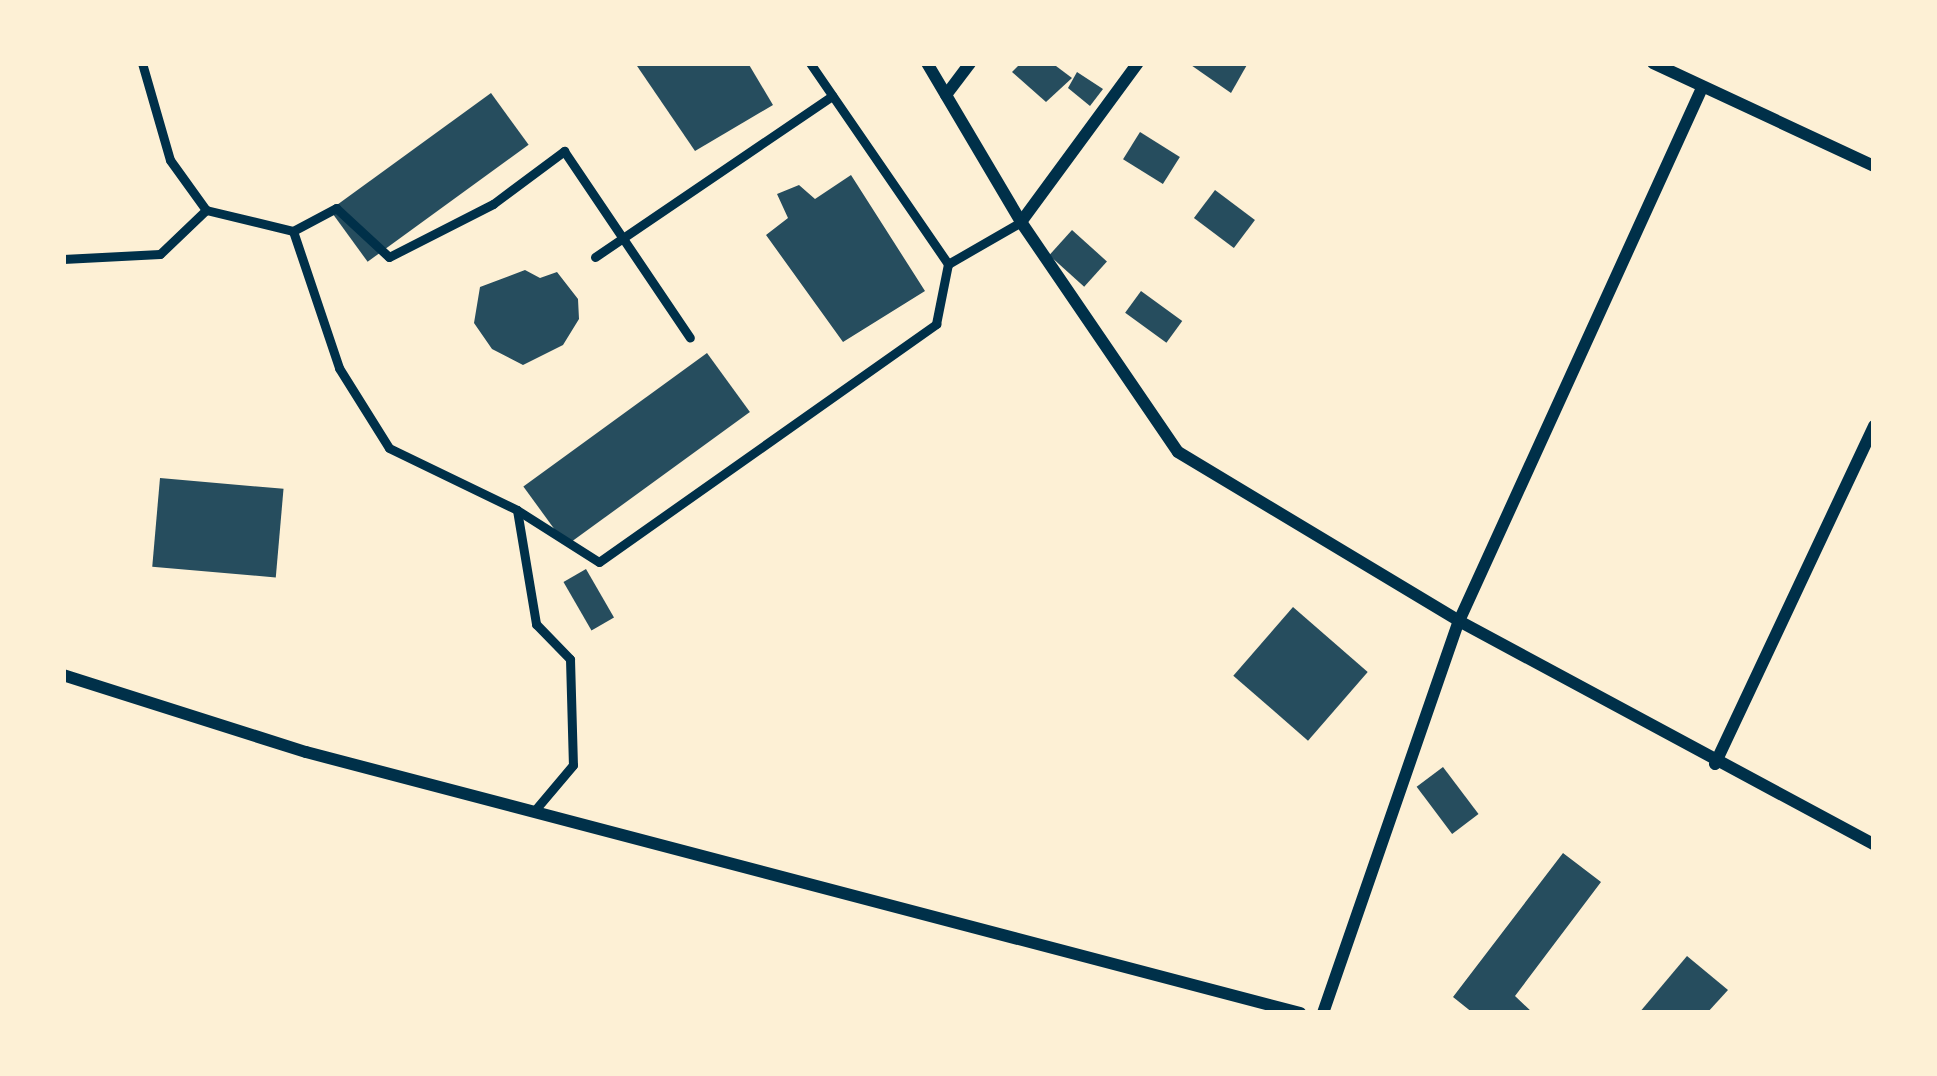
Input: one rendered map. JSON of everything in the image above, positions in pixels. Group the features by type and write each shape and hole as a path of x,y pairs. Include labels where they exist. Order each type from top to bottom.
{"street":[{"path":"927,63 1021,222 1178,452 1459,622 1715,764 1874,844"},
{"path":"946,95 970,63"},
{"path":"1021,222 1138,63"},
{"path":"1654,63 1874,166"},
{"path":"1323,1013 1459,622 1702,88"},
{"path":"1715,764 1874,426"},
{"path":"63,675 306,752 1300,1013"}],"lane":[{"path":"142,63 170,160 206,210 293,231 336,208 389,257 493,204 564,151 691,338"},
{"path":"293,231 339,368 389,448 517,510 598,562 936,325 948,264 810,63"},
{"path":"596,257 832,96"},
{"path":"63,259 160,254 206,210"},
{"path":"948,264 1021,222"},
{"path":"517,510 536,624 570,659 573,765 535,810"}],"building":[{"path":"635,63 748,63 773,105 695,151"},
{"path":"1021,63 1052,63 1072,78 1046,102 1012,72"},
{"path":"1188,63 1248,63 1231,93"},
{"path":"1077,72 1103,89 1090,106 1068,88"},
{"path":"491,93 529,145 368,262 330,210"},
{"path":"1140,132 1180,157 1163,184 1123,159"},
{"path":"851,175 925,291 843,342 766,235 788,218 777,194 799,185 815,199"},
{"path":"1215,190 1255,220 1234,248 1194,218"},
{"path":"1072,230 1107,261 1084,287 1049,255"},
{"path":"525,270 540,278 557,272 578,299 579,319 563,345 523,365 492,349 474,323 480,287"},
{"path":"1141,291 1182,321 1166,343 1125,313"},
{"path":"707,353 750,412 566,545 523,486"},
{"path":"160,478 284,489 276,577 152,567"},
{"path":"586,569 614,617 591,630 563,582"},
{"path":"1293,607 1368,672 1308,741 1233,676"},
{"path":"1443,767 1479,814 1452,834 1417,787"},
{"path":"1563,853 1601,882 1515,996 1533,1013 1473,1013 1453,997"},
{"path":"1687,956 1728,990 1707,1013 1639,1013"}]}
